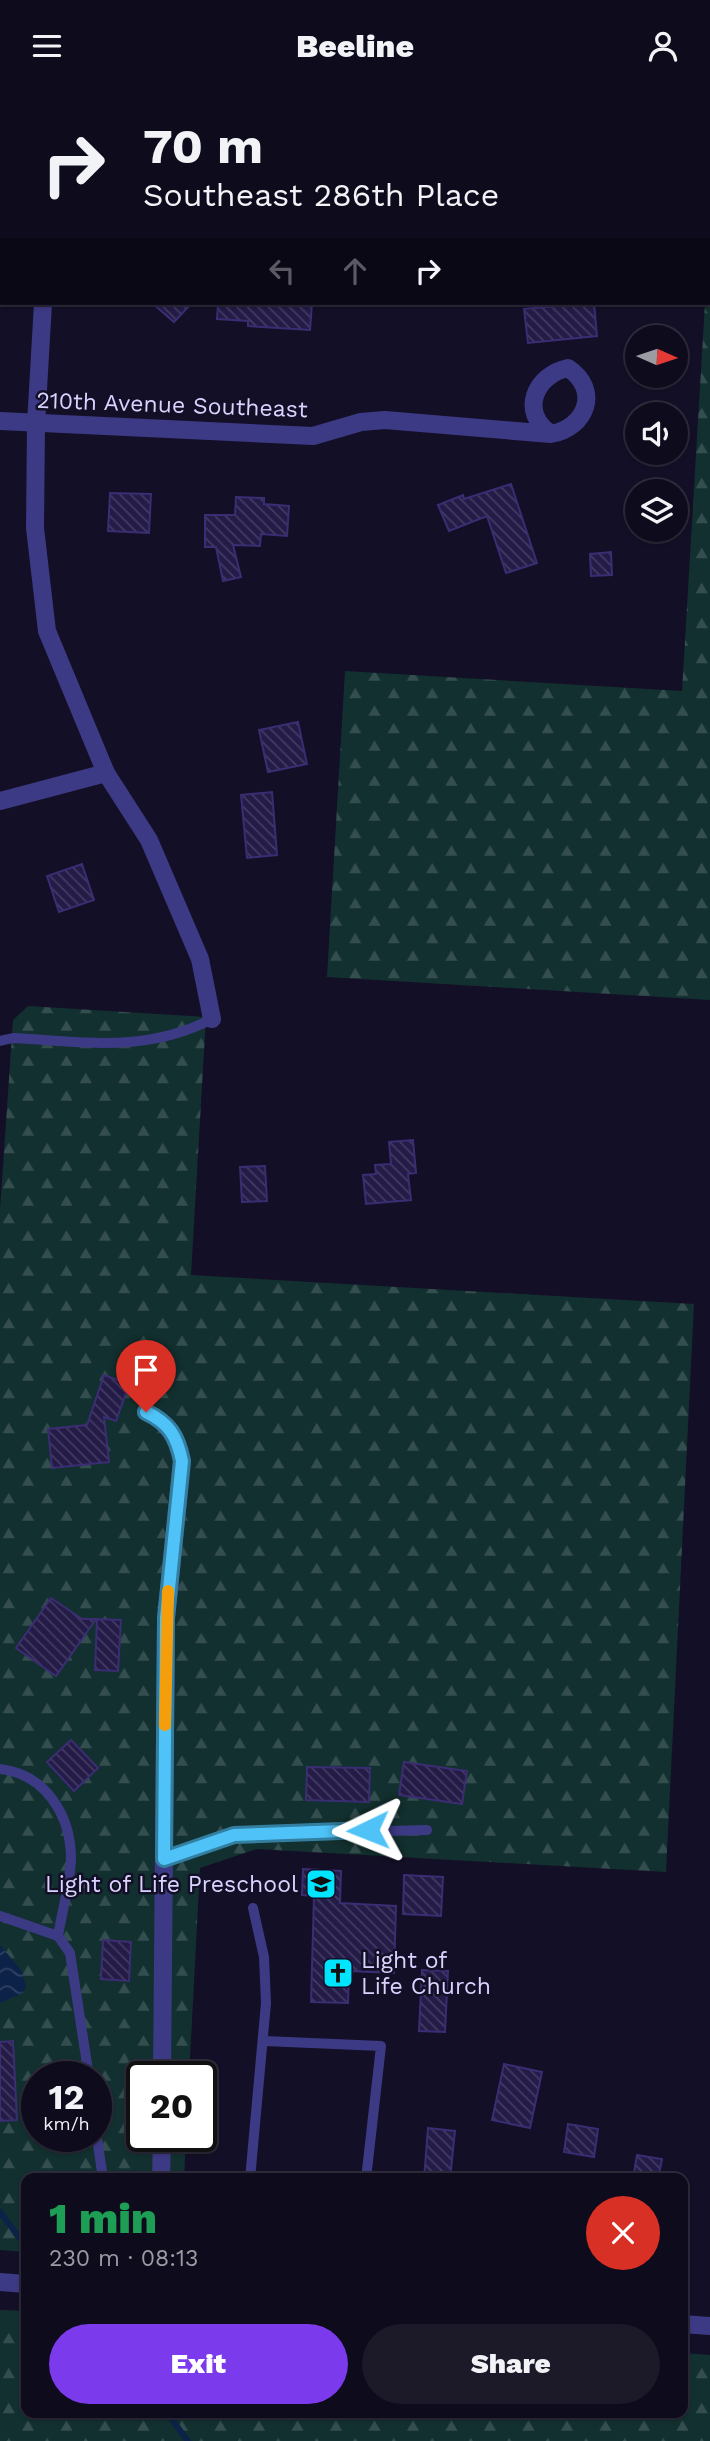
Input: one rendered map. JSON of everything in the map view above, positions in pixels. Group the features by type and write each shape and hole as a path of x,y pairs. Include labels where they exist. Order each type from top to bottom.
{"street":[{"path":"43,305 36,424 35,528 47,631 106,773 149,840 200,959 212,1019"},
{"name":"210th Avenue Southeast","path":"0,421 313,436 361,422 385,420 551,434"},
{"path":"0,801 106,773"},
{"path":"146,1412 162,1419 178,1439 182,1461 166,1618 162,2061"},
{"path":"161,2173 162,2152"},
{"path":"0,2282 21,2284"},
{"path":"688,2324 710,2326"}],"lane":[{"path":"0,1041 13,1038 122,1045 185,1033 212,1019"},
{"path":"0,1769 22,1775 43,1786 63,1817 69,1836 71,1860 58,1936"},
{"path":"164,1859 234,1835 427,1830"},
{"path":"251,2173 264,2041 264,1957 253,1908"},
{"path":"0,1916 58,1936 70,1953 87,2061"},
{"path":"264,2041 381,2046 367,2173"},
{"path":"99,2152 102,2173"}],"green space":[{"path":"705,305 710,305 710,1000 327,977 345,671 682,691"},
{"path":"28,1006 206,1017 191,1275 694,1304 666,1872 257,1849 200,1868 190,2061 126,2061 126,2152 185,2152 184,2173 21,2173 21,2252 0,2250 0,1210 13,1020"},
{"path":"0,2310 21,2311 21,2418 688,2418 688,2353 710,2355 710,2441 0,2441"}],"water":[{"path":"0,1945 22,1971 26,1987 23,1993 0,2003"}],"building":[{"path":"154,305 190,305 174,322"},
{"path":"218,305 312,305 310,330 248,326 248,321 217,319"},
{"path":"594,305 597,336 528,343 524,309"},
{"path":"511,484 537,563 506,573 487,516 449,531 438,505 463,495 464,499"},
{"path":"110,493 151,494 149,533 108,531"},
{"path":"236,497 264,498 264,504 289,506 287,536 261,534 260,546 233,545 241,577 223,581 216,547 205,547 205,515 235,515"},
{"path":"611,552 612,575 591,576 590,554"},
{"path":"298,722 307,764 268,772 259,730"},
{"path":"272,792 277,855 247,858 241,795"},
{"path":"82,864 94,900 59,912 47,876"},
{"path":"413,1140 416,1173 408,1174 411,1200 366,1204 363,1175 376,1174 375,1165 391,1164 389,1142"},
{"path":"265,1166 267,1201 242,1202 240,1167"},
{"path":"104,1375 129,1384 116,1421 104,1417 109,1462 52,1468 48,1429 87,1425"},
{"path":"51,1598 82,1619 96,1619 56,1676 16,1648"},
{"path":"97,1619 121,1620 118,1671 95,1670"},
{"path":"71,1740 98,1768 74,1791 47,1762"},
{"path":"404,1762 467,1771 462,1804 399,1795"},
{"path":"307,1767 370,1768 369,1802 306,1800"},
{"path":"303,1869 341,1871 340,1903 396,1906 394,1973 349,1971 348,2003 311,2002 314,1896 302,1895"},
{"path":"404,1875 443,1877 441,1916 403,1914"},
{"path":"103,1940 131,1942 129,1981 101,1979"},
{"path":"422,1970 448,1971 445,2032 419,2031"},
{"path":"13,2041 17,2120 0,2121 0,2042"},
{"path":"504,2064 542,2072 530,2128 492,2120"},
{"path":"568,2124 598,2129 594,2157 564,2152"},
{"path":"428,2128 455,2131 451,2173 424,2173"},
{"path":"637,2155 662,2159 659,2173 634,2173"}],"waterway":[{"path":"0,2212 21,2239"},
{"path":"171,2418 188,2441"}],"slow traffic":[{"path":"165,1725 168,1591"}],"place":[{"name":"Light of Life Preschool","path":"321,1884"},
{"name":"Light of Life Church","path":"338,1973"}],"route":[{"path":"146,1412 162,1419 178,1439 182,1461 166,1618 164,1859 234,1835 368,1830"}]}
